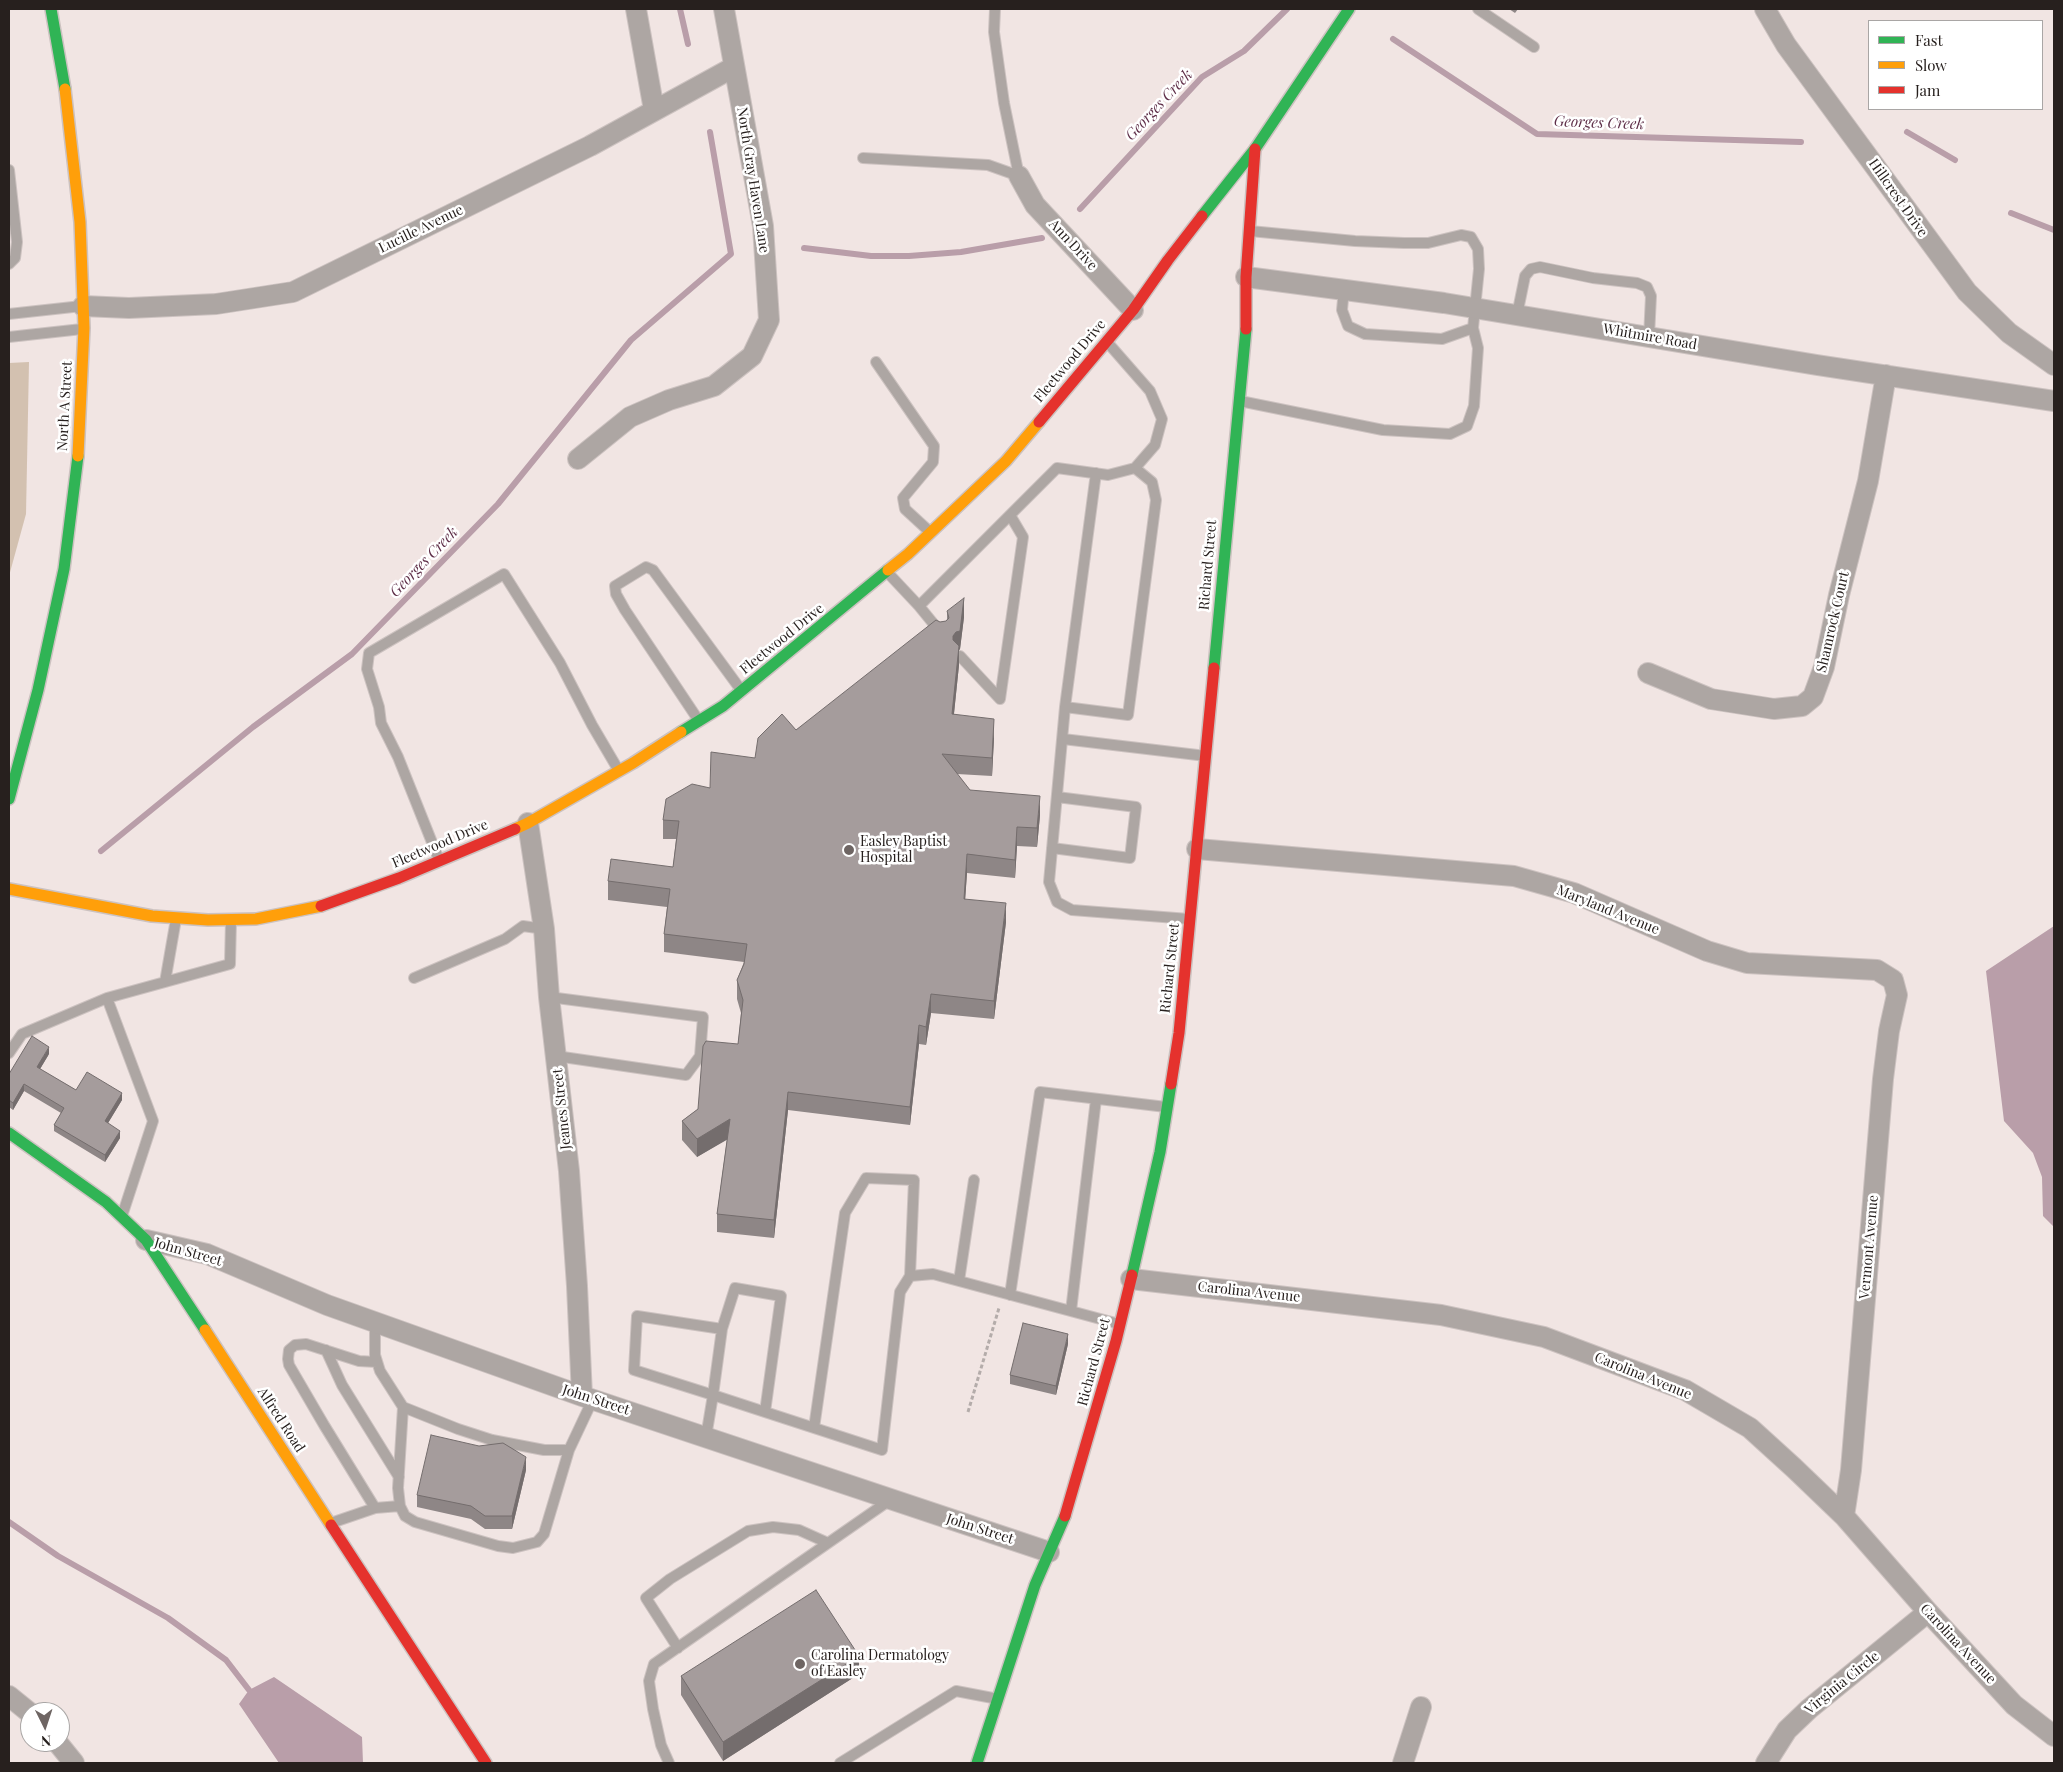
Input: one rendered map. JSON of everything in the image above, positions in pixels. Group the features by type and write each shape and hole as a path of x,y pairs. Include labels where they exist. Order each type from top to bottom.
{"street":[{"name":"North A Street","path":"9,799 38,690 64,569 77,471 84,328 80,222 65,92 51,9"},
{"path":"636,9 654,110"},
{"name":"North Gray Haven Lane","path":"578,459 630,417 668,400 714,386 752,356 769,320 763,226 724,9"},
{"name":"Fleetwood Drive","path":"9,889 152,916 176,918 256,919 316,908 399,878 528,822 619,771 723,706 886,572 1006,462 1133,310 1168,260 1255,149 1349,9"},
{"name":"Hillcrest Drive","path":"1765,9 1786,45 1967,292 2009,333 2054,364"},
{"name":"Lucille Avenue","path":"83,306 130,308 216,304 294,292 590,146 734,67"},
{"name":"Richard Street","path":"977,1763 1035,1585 1069,1507 1120,1324 1160,1152 1179,1033 1206,756 1247,314 1246,277 1255,149"},
{"name":"Ann Drive","path":"1019,176 1035,205 1133,310"},
{"name":"Whitmire Road","path":"1246,277 1344,290 1474,318 1517,315 1886,375 2054,400"},
{"name":"Shamrock Court","path":"1648,673 1711,699 1774,709 1802,706 1813,697 1824,667 1838,594 1868,481 1886,375"},
{"name":"Jeanes Street","path":"528,822 544,929 549,997 569,1171 588,1397"},
{"name":"Maryland Avenue","path":"1197,849 1514,876 1574,893 1708,951 1747,963 1877,970 1894,980"},
{"name":"Vermont Avenue","path":"1844,1516 1851,1470 1883,1079 1889,1031 1897,995 1894,980"},
{"name":"Alfred Road","path":"9,1132 106,1202 146,1240 486,1763"},
{"name":"John Street","path":"146,1240 207,1254 327,1305 375,1322 890,1500 1050,1552"},
{"name":"Carolina Avenue","path":"1131,1279 1441,1315 1544,1337 1685,1390 1750,1428 1794,1468 1844,1516 1928,1612 2014,1705 2054,1736"},
{"name":"Virginia Circle","path":"1766,1763 1787,1730 1809,1709 1928,1612"},
{"path":"9,1696 20,1705"},
{"path":"1403,1763 1421,1707"},
{"path":"65,1752 73,1763"}],"lane":[{"path":"995,9 994,32 1004,103 1019,176"},
{"path":"1478,9 1534,47"},
{"path":"862,158 988,165 1019,176"},
{"path":"9,170 17,242 15,258 9,264"},
{"path":"1238,400 1383,430 1450,434 1467,426 1474,406 1478,348 1474,318 1479,258 1478,248 1472,237 1461,235 1428,243 1404,243 1355,241 1249,230"},
{"path":"1517,315 1525,276 1531,269 1540,267 1593,278 1637,283 1647,288 1651,296 1649,337"},
{"path":"1344,290 1342,310 1348,326 1365,334 1442,339 1474,318"},
{"path":"9,314 83,306"},
{"path":"9,337 84,328"},
{"path":"919,606 1057,468 1108,475 1134,468 1155,445 1162,419 1150,391 1106,340"},
{"path":"876,362 934,446 933,462 903,498 905,509 930,533"},
{"path":"1066,707 1128,715 1156,500 1152,482 1134,468"},
{"path":"1096,473 1066,707 1049,882 1057,902 1072,910 1190,920"},
{"path":"960,656 1000,699 1023,537 1010,515"},
{"path":"700,721 625,610 616,594 615,586 646,567 653,570 742,691"},
{"path":"886,572 919,606 942,634"},
{"path":"439,861 398,757 381,723 379,707 366,669 369,653 504,574 560,663 592,725 619,771"},
{"path":"1063,739 1206,756"},
{"path":"1052,848 1130,858 1136,808 1057,796"},
{"path":"165,982 176,918"},
{"path":"9,1053 22,1034 107,998 230,964 230,920"},
{"path":"414,978 505,938 523,926 544,929"},
{"path":"549,997 703,1017 700,1056 686,1075 556,1056"},
{"path":"107,998 153,1121 122,1217"},
{"path":"1006,1294 1040,1092 1167,1108"},
{"path":"1072,1311 1096,1099"},
{"path":"722,1329 637,1316 634,1370 882,1450 900,1292 910,1276 914,1180 866,1178 845,1213 814,1428"},
{"path":"959,1281 974,1180"},
{"path":"910,1276 933,1274 1120,1324"},
{"path":"706,1437 722,1329 735,1288 781,1296 765,1412"},
{"path":"375,1322 375,1355 377,1362 389,1388 402,1407 458,1430 492,1440 544,1450 569,1450"},
{"path":"375,1508 290,1365 289,1350 295,1345 306,1344 358,1361 377,1362"},
{"path":"326,1350 342,1385 399,1477"},
{"path":"402,1407 399,1477 400,1506 405,1516 415,1522 498,1546 514,1548 536,1542 544,1534 569,1450 588,1397"},
{"path":"669,1763 662,1745 649,1681 654,1664 890,1500"},
{"path":"330,1524 375,1508 400,1506"},
{"path":"678,1648 646,1598 670,1580 748,1531 773,1527 799,1530 828,1543"},
{"path":"840,1763 853,1760 956,1691 999,1699"}],"path":[{"path":"968,1412 1006,1294"}],"shaded area":[{"path":"29,362 26,514 9,576 9,363"},
{"path":"2054,926 2054,1227 2043,1216 2042,1177 2033,1153 2004,1121 1986,971"},
{"path":"274,1677 362,1737 363,1763 279,1763 239,1704 249,1690"}],"building":[{"path":"964,598 960,631 956,632 953,636 953,640 959,646 952,714 994,719 992,758 942,754 970,790 1040,796 1037,828 1017,827 1015,860 967,854 964,899 1006,903 994,1001 931,994 926,1027 919,1025 910,1107 788,1092 774,1220 717,1214 730,1119 697,1139 682,1121 698,1109 703,1046 706,1041 738,1044 743,1000 737,980 744,964 747,944 664,934 670,889 608,881 611,859 673,867 679,821 663,820 666,799 692,784 710,788 711,752 755,758 758,738 782,714 796,730 936,620 940,622 946,621 949,618 947,611"},
{"path":"32,1036 49,1047 37,1067 76,1090 87,1072 122,1093 105,1121 120,1131 105,1155 54,1125 64,1108 24,1084 13,1103 9,1100 9,1074"},
{"path":"1023,1323 1068,1334 1056,1386 1010,1375"},
{"path":"431,1435 479,1446 503,1443 526,1457 512,1516 485,1516 471,1506 417,1495"},
{"path":"816,1590 859,1656 723,1742 681,1676"}],"waterway":[{"path":"680,9 688,44"},
{"name":"Georges Creek","path":"1080,209 1202,77 1244,51 1287,9"},
{"name":"Georges Creek","path":"1393,39 1537,134 1801,142"},
{"name":"Georges Creek","path":"101,851 253,727 352,654 498,504 631,340 731,254 710,132"},
{"name":"Georges Creek","path":"1907,132 1955,160"},
{"name":"Georges Creek","path":"2011,213 2054,230"},
{"name":"Georges Creek","path":"804,248 871,256 909,256 961,252 1042,238"},
{"path":"9,1522 58,1556 168,1618 226,1660 249,1690"}],"traffic: fast":[{"path":"51,9 65,89"},
{"path":"1202,216 1255,149 1349,9"},
{"path":"1214,668 1246,329"},
{"path":"9,799 38,690 64,569 78,456"},
{"path":"681,732 723,706 888,570"},
{"path":"1132,1275 1160,1152 1171,1084"},
{"path":"9,1133 106,1202 146,1240 205,1330"},
{"path":"977,1763 1035,1585 1065,1516"}],"traffic: slow":[{"path":"65,89 80,222 84,328 78,456"},
{"path":"888,570 908,554 1006,461 1039,422"},
{"path":"515,829 633,763 681,732"},
{"path":"9,889 152,916 208,920 256,919 321,906"},
{"path":"205,1330 331,1525"}],"traffic: jam":[{"path":"1246,329 1246,277 1255,149"},
{"path":"1039,422 1133,310 1202,216"},
{"path":"1171,1084 1179,1033 1214,668"},
{"path":"321,906 399,878 515,829"},
{"path":"1065,1516 1116,1341 1132,1275"},
{"path":"331,1525 486,1763"}],"place":[{"name":"Easley Baptist Hospital","path":"849,850"},
{"name":"Carolina Dermatology of Easley","path":"800,1664"}]}
